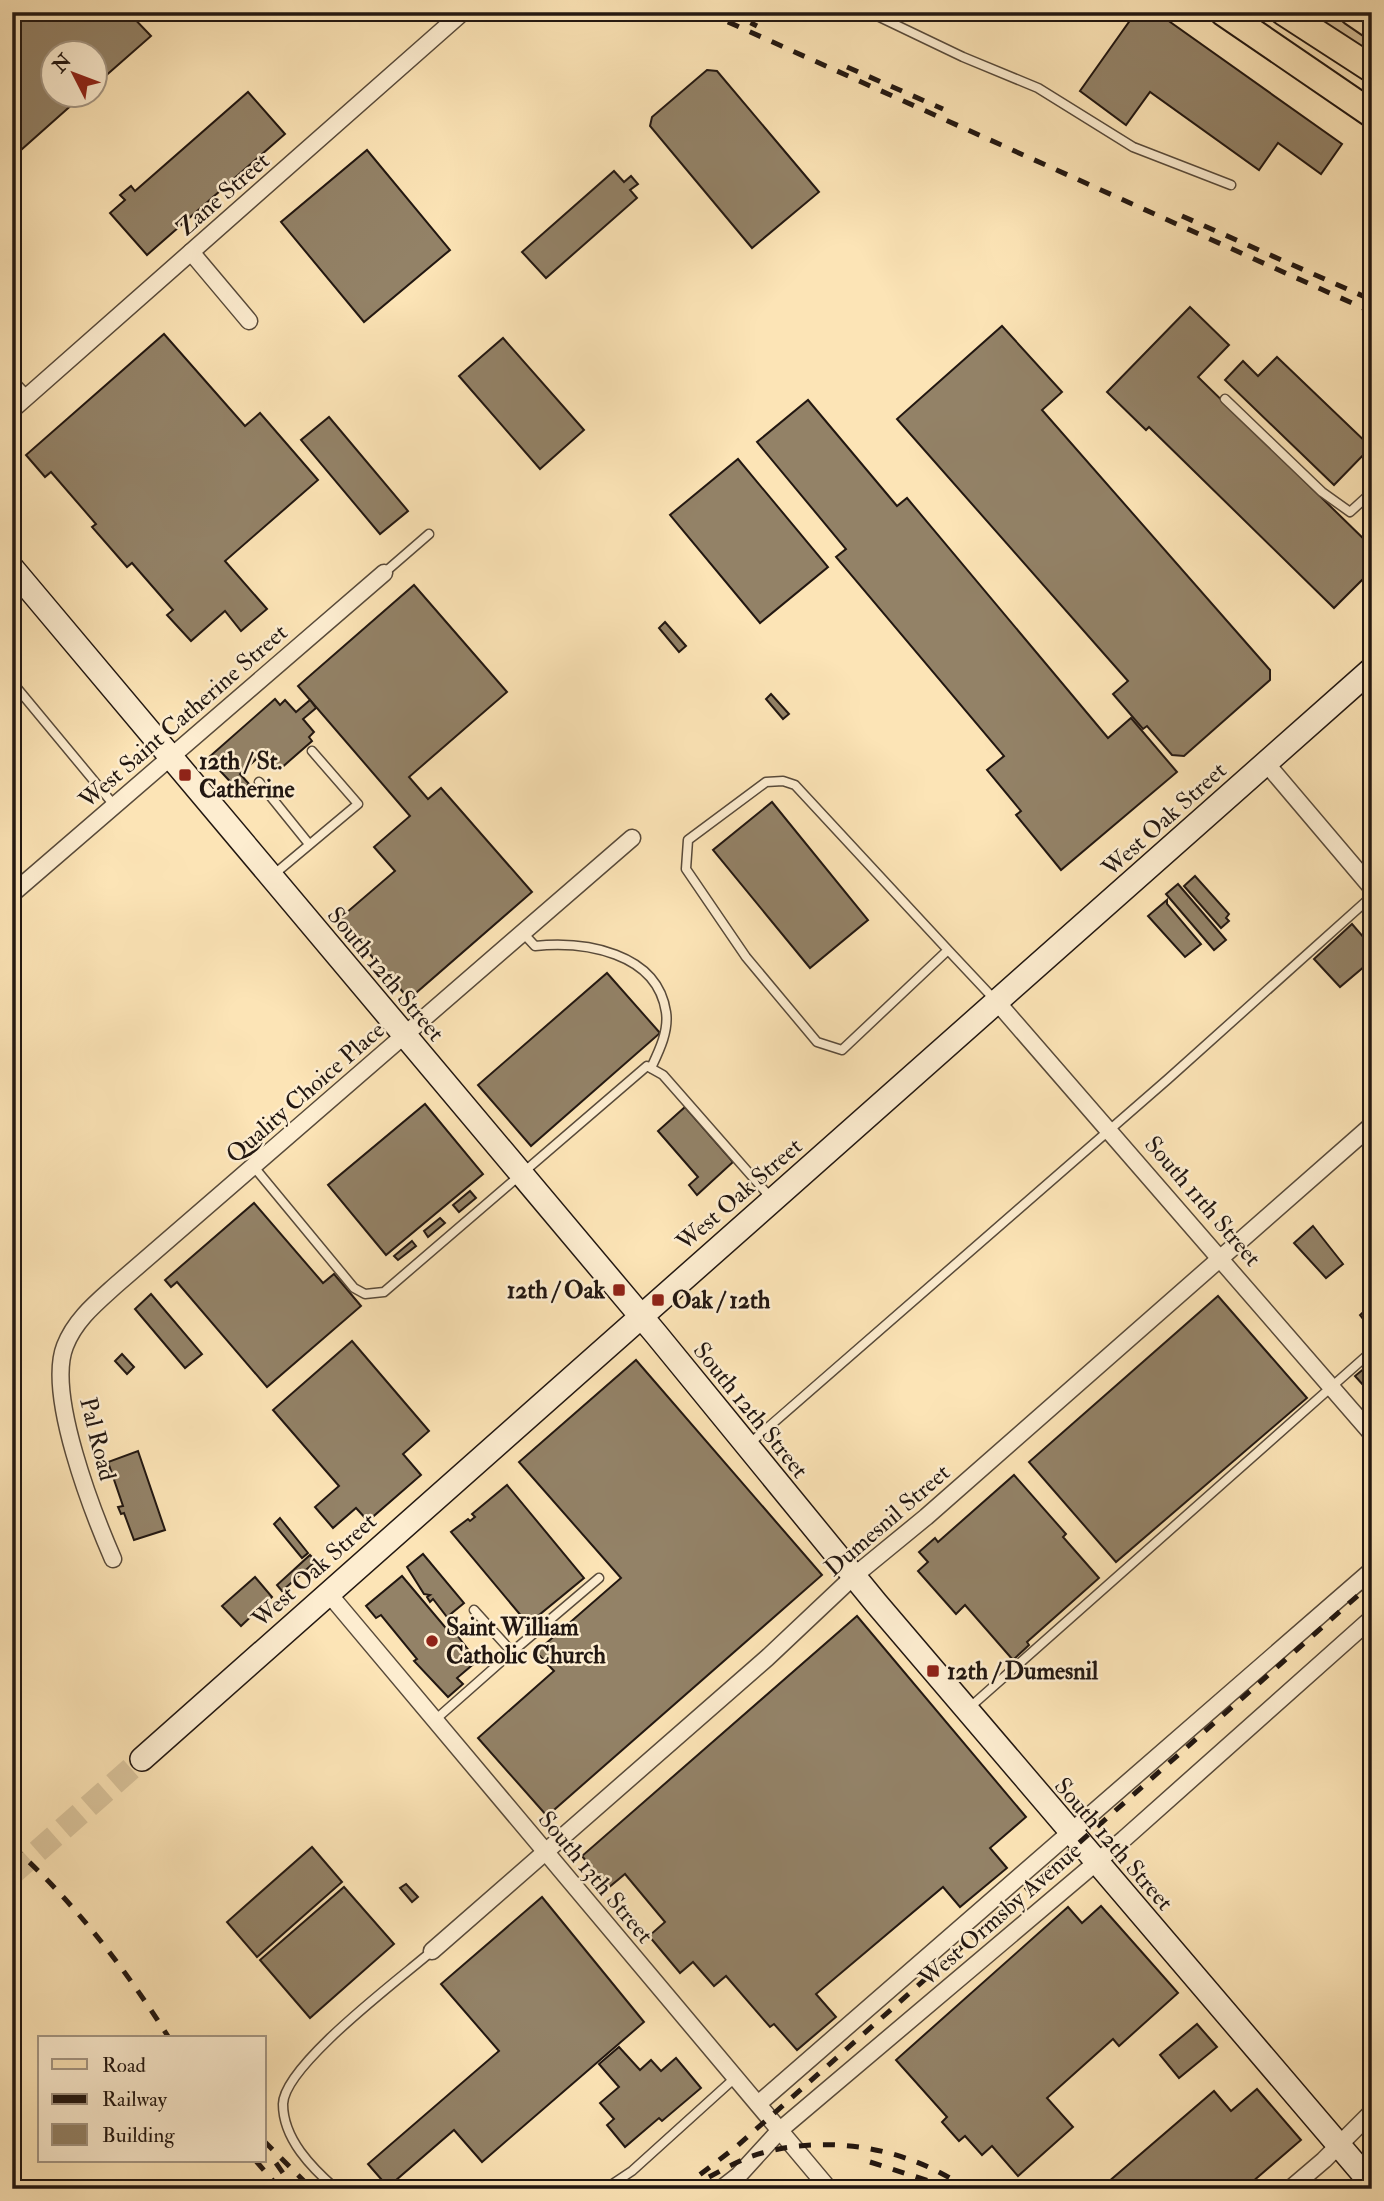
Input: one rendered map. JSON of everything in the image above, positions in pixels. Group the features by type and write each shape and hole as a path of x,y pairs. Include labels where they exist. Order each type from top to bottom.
{"main road":[{"path":"1223,12 1372,114"},
{"path":"1284,12 1372,69"},
{"path":"1353,12 1372,24"}],"street":[{"name":"Zane Street","path":"12,410 463,12"},
{"path":"191,252 249,321"},
{"name":"South 12th Street","path":"12,568 640,1315 746,1447 1094,1862 1372,2184"},
{"name":"West Saint Catherine Street","path":"12,894 384,573"},
{"name":"West Oak Street","path":"142,1759 1372,669"},
{"path":"1266,763 1372,888"},
{"name":"Quality Choice Place","path":"74,1328 99,1300 632,838"},
{"name":"South 11th Street","path":"997,1002 1109,1127 1372,1434"},
{"name":"Dumesnil Street","path":"432,1951 776,1649 854,1576 926,1517 1372,1125"},
{"name":"Pal Road","path":"74,1328 64,1349 61,1375 65,1409 79,1467 113,1559"},
{"name":"West Ormsby Avenue","path":"758,2104 1372,1570"},
{"name":"South 13th Street","path":"329,1594 829,2189"},
{"name":"West Ormsby Avenue","path":"721,2189 739,2175 780,2130 1152,1815 1372,1618"},
{"path":"1290,2189 1372,2112"}],"lane":[{"path":"869,12 963,57 1038,88 1133,147 1231,185"},
{"path":"12,379 28,396"},
{"path":"1225,399 1322,492 1350,512 1372,492"},
{"path":"384,573 429,534"},
{"path":"12,682 114,805"},
{"path":"270,878 358,804 312,751"},
{"path":"259,782 309,844"},
{"path":"948,950 842,1050 829,1048 817,1042 746,957 686,869 688,840 766,782 795,785 997,1002"},
{"path":"746,1447 1109,1127 1168,1079 1372,895"},
{"path":"523,933 535,946 557,944 608,950 644,971 661,993 667,1014 663,1042 651,1068"},
{"path":"254,1167 354,1289 365,1294 384,1292 647,1066 663,1075 772,1200"},
{"path":"967,1710 1372,1351"},
{"path":"435,1720 599,1578"},
{"path":"474,1610 512,1653"},
{"path":"336,2189 315,2171 286,2125 283,2102 291,2081 319,2048 432,1951"},
{"path":"605,2189 632,2171 736,2077"}],"shaded area":[{"path":"1302,12 1328,12 1372,41 1372,57"}],"building":[{"path":"12,12 128,12 151,36 108,74 108,38 38,38 38,108 68,108 12,158"},
{"path":"1136,12 1156,12 1342,144 1321,174 1278,143 1259,170 1150,92 1126,125 1080,91"},
{"path":"707,70 717,71 819,192 752,248 650,126 652,117"},
{"path":"248,92 285,134 147,255 110,213 125,200 120,195 131,186 135,191"},
{"path":"367,150 450,250 364,322 281,222"},
{"path":"614,171 624,182 631,176 638,184 630,190 637,198 546,278 522,252"},
{"path":"1190,307 1229,345 1198,377 1372,547 1372,570 1334,608 1149,427 1146,430 1107,392"},
{"path":"1002,326 1062,392 1042,410 1270,670 1270,680 1184,756 1172,755 1147,726 1143,729 1113,694 1128,681 897,419"},
{"path":"164,334 245,426 260,413 318,480 225,561 267,609 241,631 225,611 191,641 167,615 173,610 132,563 127,567 92,527 96,524 51,472 45,477 26,455"},
{"path":"503,338 584,430 540,469 459,376"},
{"path":"1277,357 1371,447 1334,485 1225,380 1243,361 1258,376"},
{"path":"808,400 897,506 907,498 1108,738 1131,718 1177,772 1061,870 1016,815 1021,811 987,770 1004,756 836,557 846,549 757,442"},
{"path":"329,417 408,511 380,534 301,440"},
{"path":"738,459 828,567 760,623 670,515"},
{"path":"414,585 507,692 409,777 428,799 441,788 532,892 409,999 339,919 395,871 374,847 410,816 298,686"},
{"path":"665,622 686,646 679,652 659,628"},
{"path":"771,694 789,714 783,719 766,699"},
{"path":"275,699 280,705 285,700 296,712 310,700 316,708 303,719 314,732 309,737 312,741 279,770 263,753 240,774 249,784 240,792 208,758"},
{"path":"772,802 868,920 810,968 713,850"},
{"path":"1195,876 1229,914 1226,918 1229,921 1221,928 1184,886"},
{"path":"1178,884 1226,940 1214,950 1166,894"},
{"path":"1167,900 1167,904 1201,944 1185,957 1148,916"},
{"path":"1352,924 1372,947 1372,960 1340,987 1314,959"},
{"path":"607,973 660,1033 531,1146 478,1085"},
{"path":"425,1104 483,1174 386,1255 328,1185"},
{"path":"685,1107 733,1162 697,1195 689,1185 698,1177 658,1131"},
{"path":"470,1191 476,1198 459,1212 453,1205"},
{"path":"254,1203 323,1283 334,1274 361,1306 267,1387 177,1282 171,1287 165,1280"},
{"path":"440,1218 445,1223 428,1237 424,1231"},
{"path":"1313,1226 1343,1264 1326,1278 1294,1243"},
{"path":"412,1241 416,1246 398,1260 394,1256"},
{"path":"151,1294 202,1354 185,1368 135,1309"},
{"path":"1218,1296 1307,1398 1116,1562 1029,1462"},
{"path":"1372,1304 1372,1328 1371,1329 1360,1315"},
{"path":"352,1341 429,1431 403,1454 421,1475 368,1521 356,1508 333,1528 315,1507 339,1486 273,1410"},
{"path":"122,1354 134,1367 127,1374 115,1361"},
{"path":"636,1360 822,1575 547,1816 478,1738 554,1671 536,1652 621,1578 519,1462"},
{"path":"1372,1362 1372,1395 1355,1376"},
{"path":"138,1451 165,1530 134,1540 124,1513 121,1514 118,1507 123,1506 108,1462"},
{"path":"1014,1475 1066,1534 1063,1537 1099,1578 1027,1642 1029,1645 1013,1660 965,1605 956,1614 918,1571 928,1562 919,1552 935,1538 938,1542"},
{"path":"507,1485 584,1578 528,1624 451,1532 475,1517 472,1514"},
{"path":"280,1518 308,1553 302,1558 274,1524"},
{"path":"423,1554 464,1603 447,1617 433,1599 430,1602 427,1597 430,1595 424,1594 407,1567"},
{"path":"310,1555 316,1561 282,1591 277,1585"},
{"name":"Saint William Catholic Church","path":"402,1576 450,1633 453,1630 477,1661 457,1678 463,1684 448,1697 414,1661 417,1659 381,1615 376,1618 366,1606"},
{"path":"255,1577 272,1597 241,1626 222,1606"},
{"path":"857,1616 1026,1817 990,1848 1007,1868 960,1907 943,1887 816,1994 836,2017 797,2050 774,2024 770,2027 726,1976 714,1986 693,1962 680,1973 649,1936 665,1922 625,1874 608,1888 582,1856"},
{"path":"312,1847 342,1882 257,1957 227,1922"},
{"path":"406,1884 418,1897 412,1902 400,1888"},
{"path":"344,1887 394,1944 310,2018 260,1960"},
{"path":"542,1897 644,2022 482,2162 454,2130 388,2187 368,2164 499,2051 441,1984"},
{"path":"1101,1906 1178,1993 1119,2046 1113,2039 1047,2098 1073,2127 1018,2176 992,2146 982,2155 965,2136 959,2141 942,2122 947,2117 896,2060 1068,1907 1082,1923"},
{"path":"1197,2024 1217,2047 1179,2078 1160,2055"},
{"path":"619,2047 640,2070 651,2060 661,2071 676,2058 701,2088 662,2121 659,2118 625,2147 607,2125 614,2119 600,2103 619,2087 599,2064"},
{"path":"1257,2089 1301,2140 1244,2189 1100,2189 1214,2091 1231,2111"}],"tunnel":[{"path":"12,1874 142,1759"}],"railway":[{"path":"706,12 1372,312"},
{"path":"729,12 757,26"},
{"path":"847,67 943,109"},
{"path":"1182,216 1372,300"},
{"path":"681,2189 736,2147 1372,1583"},
{"path":"12,1846 35,1867 97,1937 135,1986 168,2036"},
{"path":"266,2143 312,2189"},
{"path":"709,2177 741,2160 762,2153 788,2147 841,2145 868,2148 920,2163 967,2189"},
{"path":"257,2162 280,2189"},
{"path":"870,2162 929,2181 941,2189"},
{"path":"276,2163 294,2189"}],"place":[{"name":"12th / St. Catherine","path":"185,775"},
{"name":"12th / Oak","path":"619,1290"},
{"name":"Oak / 12th","path":"658,1300"},
{"name":"Saint William Catholic Church","path":"432,1641"},
{"name":"12th / Dumesnil","path":"933,1671"}]}
